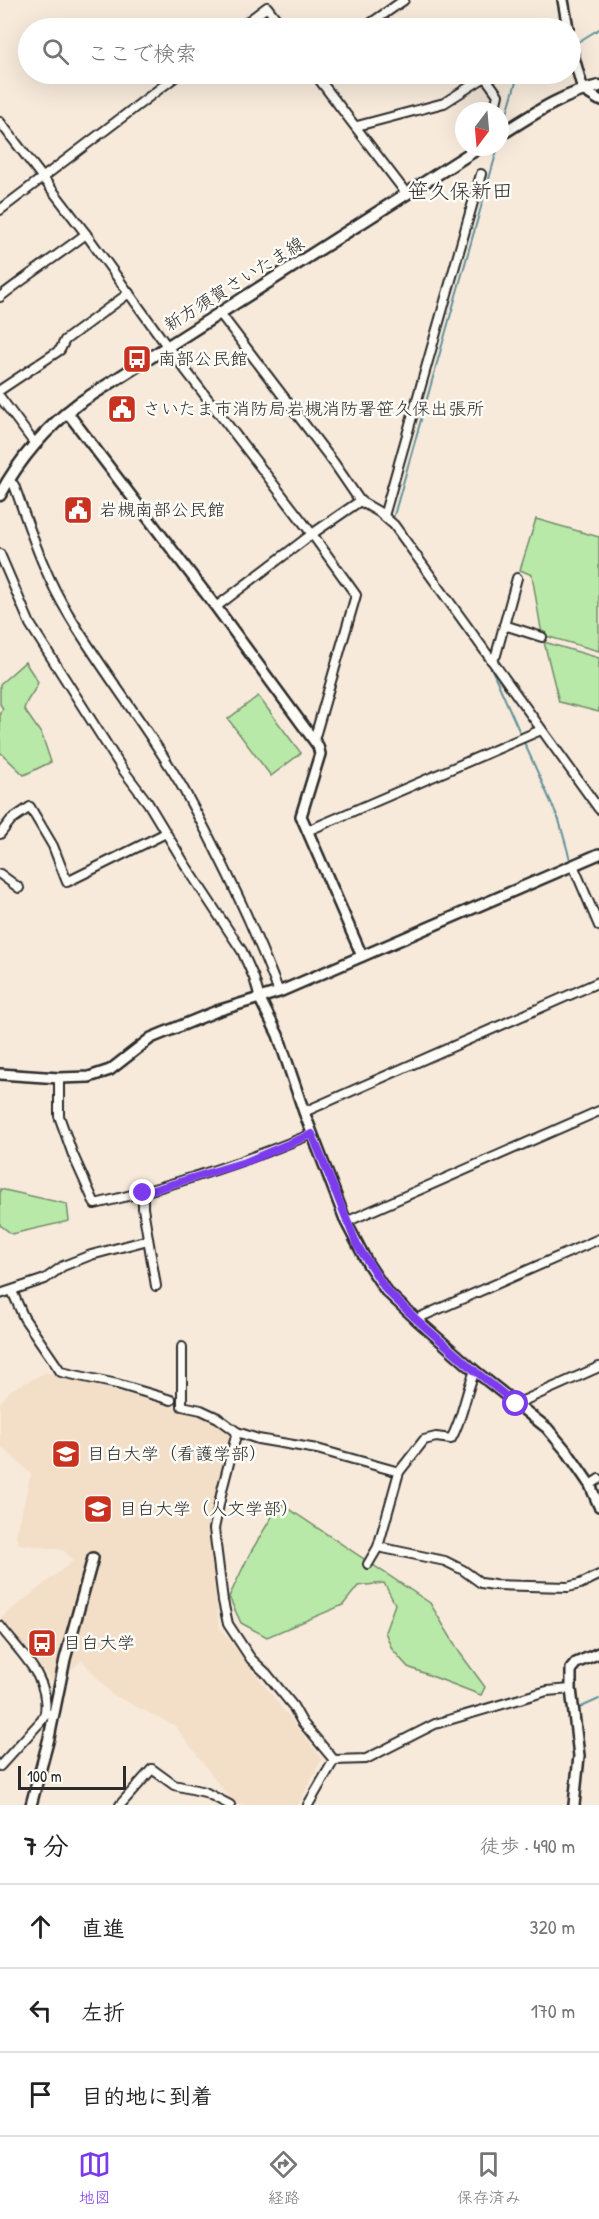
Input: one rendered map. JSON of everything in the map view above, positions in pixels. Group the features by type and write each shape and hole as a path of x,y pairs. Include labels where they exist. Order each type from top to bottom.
{"main road":[{"path":"509,129 550,104 599,86"},
{"name":"新方須賀さいたま線","path":"0,495 34,444 67,412 219,312 466,156"}],"street":[{"path":"379,18 405,0"},
{"path":"562,0 566,18"},
{"path":"252,18 267,7 275,18"},
{"path":"581,83 583,90 599,100"},
{"path":"0,210 166,84"},
{"path":"323,84 357,126 406,194"},
{"path":"357,126 444,103 475,84"},
{"path":"490,84 498,95 496,102"},
{"path":"0,122 356,595 314,740"},
{"path":"384,516 481,174"},
{"path":"0,297 86,234"},
{"path":"0,390 60,350 65,340 129,293"},
{"path":"219,312 360,501 394,525 599,809"},
{"path":"0,398 34,444"},
{"path":"67,412 216,607 318,746 320,754 302,816 362,956"},
{"path":"8,480 14,485 52,584 69,615 150,735 184,791 244,910 279,992"},
{"path":"216,607 312,534 360,501"},
{"path":"0,555 30,624 242,951 260,999 278,1035 312,1134 357,1245 386,1290 416,1319 475,1371 547,1428 590,1485 599,1506"},
{"path":"491,660 496,655 517,578"},
{"path":"504,626 542,637"},
{"path":"307,831 542,730"},
{"path":"0,834 11,820 30,807 53,846 67,882 166,833"},
{"path":"0,1074 59,1078 89,1077 110,1070 151,1038 217,1011 279,992 599,854"},
{"path":"573,865 599,926"},
{"path":"0,874 19,888"},
{"path":"304,1112 599,982"},
{"path":"59,1078 59,1116 73,1155 95,1204 143,1193 248,1161 312,1134"},
{"path":"346,1222 599,1111"},
{"path":"143,1193 143,1208 156,1286"},
{"path":"416,1319 599,1239"},
{"path":"0,1294 45,1280 63,1266 91,1255 148,1240"},
{"path":"12,1291 24,1318 61,1372 117,1384 171,1400"},
{"path":"182,1347 182,1406 201,1410 218,1418 237,1432 281,1444 317,1449 399,1472"},
{"path":"516,1404 599,1367"},
{"path":"368,1564 378,1547 399,1472 424,1440 436,1437 451,1439 463,1412 467,1391 475,1371"},
{"path":"237,1432 214,1529 228,1624 251,1659 267,1674 293,1706 302,1722 334,1760"},
{"path":"590,1485 599,1479"},
{"path":"378,1547 445,1561 464,1570 482,1583 494,1585 568,1587 599,1575"},
{"path":"31,1805 50,1714 93,1558"},
{"path":"0,1626 38,1675 50,1714"},
{"path":"574,1805 579,1756 571,1689 571,1669 576,1663 599,1653"},
{"path":"334,1760 366,1759 435,1724 547,1691 571,1689"},
{"path":"0,1766 50,1714"},
{"path":"308,1805 334,1760"},
{"path":"120,1805 152,1769 174,1785 205,1792 230,1805"}],"shaded area":[{"path":"46,1372 191,1412 231,1432 209,1535 219,1627 322,1759 298,1805 235,1805 175,1726 111,1694 82,1660 55,1685 1,1618 73,1561 63,1550 19,1544 16,1535 31,1474 0,1445 0,1403 11,1390"}],"green space":[{"path":"536,519 599,537 599,651 542,635 532,575 520,570"},
{"path":"544,642 599,658 599,712 559,702"},
{"path":"25,662 38,682 24,709 42,735 51,762 24,775 0,752 0,712 3,709 0,704 0,684"},
{"path":"258,696 301,753 271,776 228,719"},
{"path":"0,1189 67,1204 69,1221 12,1234 0,1225"},
{"path":"280,1503 430,1603 460,1653 485,1687 481,1695 408,1667 392,1649 385,1632 395,1604 384,1583 358,1586 343,1605 267,1637 241,1623 229,1597 249,1555"}],"waterway":[{"path":"581,40 599,29"},
{"path":"509,106 515,84"},
{"path":"395,521 393,519 495,156"},
{"path":"473,627 491,652 490,655"},
{"path":"489,663 521,735"},
{"path":"523,740 559,820 571,863"},
{"path":"577,1709 599,1699"}],"place":[{"name":"南部公民館","path":"137,359"},
{"name":"さいたま市消防局岩槻消防署笹久保出張所","path":"122,409"},
{"name":"岩槻南部公民館","path":"78,510"},
{"name":"目白大学（看護学部）","path":"66,1454"},
{"name":"目白大学（人文学部）","path":"98,1509"},
{"name":"目白大学","path":"42,1643"}],"district":[{"name":"笹久保新田","path":"460,191"}],"route":[{"path":"143,1193 248,1161 312,1134 346,1222 357,1245 386,1290 475,1371 516,1404"}]}
